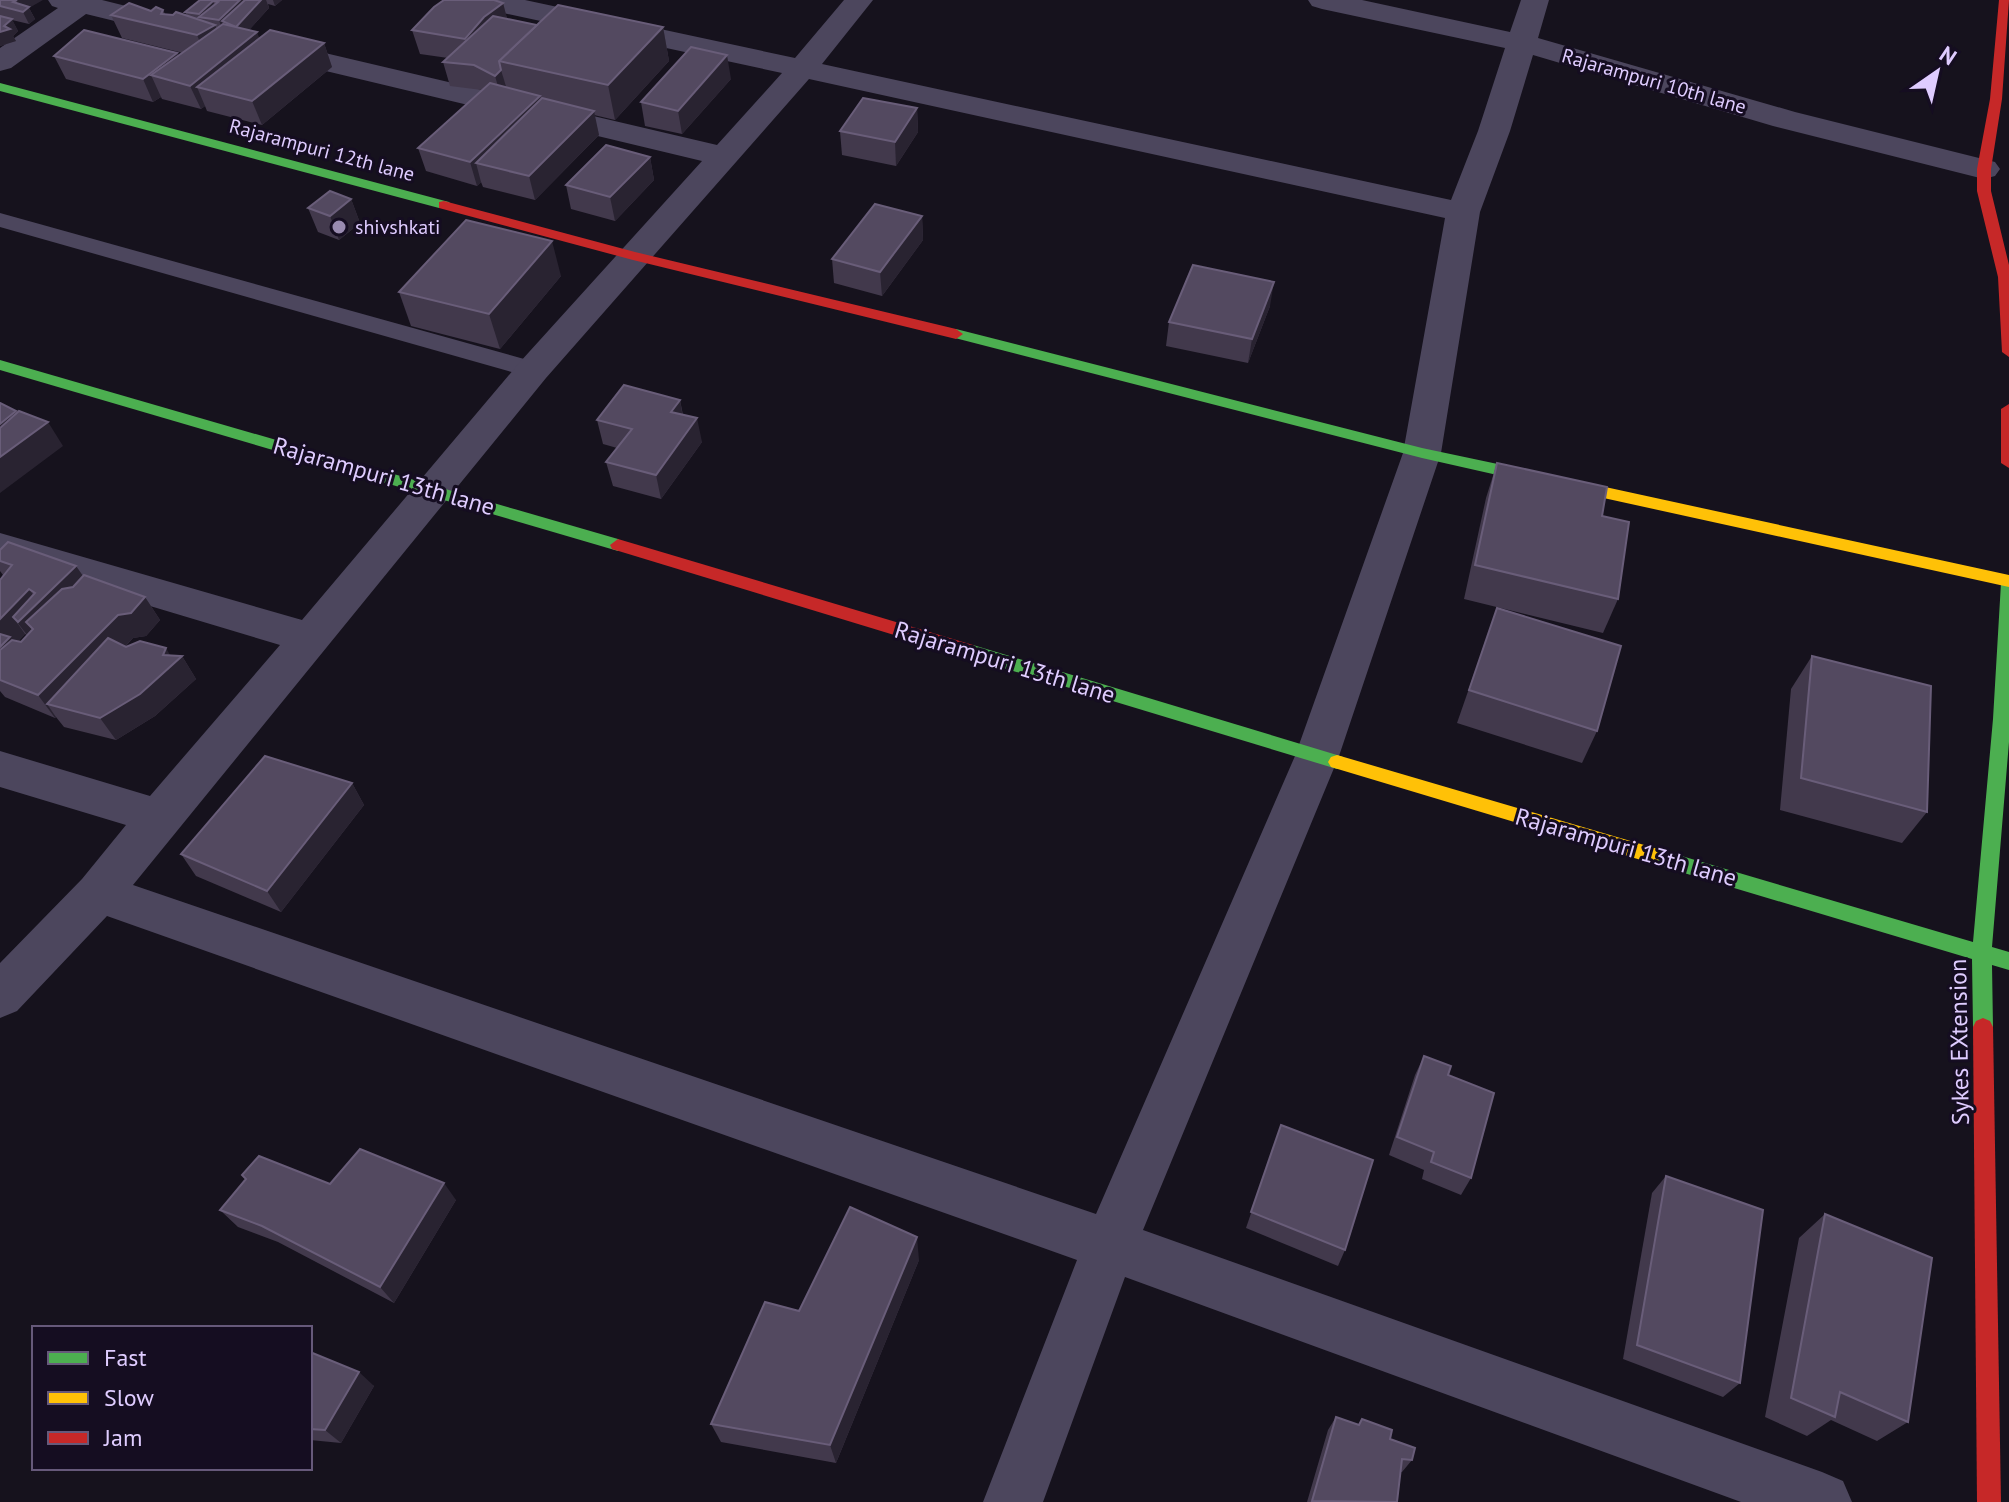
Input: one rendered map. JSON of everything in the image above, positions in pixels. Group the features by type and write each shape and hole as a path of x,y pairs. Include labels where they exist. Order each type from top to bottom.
{"street":[{"path":"485,0 1463,212"},
{"path":"0,996 99,893 533,370 801,70 859,0"},
{"name":"Rajarampuri 10th lane","path":"1322,0 1522,43 1784,119 1984,169"},
{"path":"1013,1502 1110,1245 1317,756 1422,453 1463,212 1494,131 1535,0"},
{"path":"2005,0 1996,99 1984,169 1984,191 2007,277 2009,352"},
{"path":"0,62 77,2 204,33"},
{"path":"250,44 723,156"},
{"name":"Rajarampuri 12th lane","path":"0,87 633,256 1015,348 1422,453 2009,582"},
{"name":"Rajarampuri 13th lane","path":"0,365 436,490 2009,961"},
{"path":"2009,409 2009,463"},
{"path":"0,547 310,638"},
{"name":"Sykes EXtension","path":"1989,1502 1982,952 2002,719 2009,582"},
{"path":"0,769 159,817"},
{"path":"99,893 1110,1245 1822,1502"}],"lane":[{"path":"0,220 533,370"}],"building":[{"path":"0,0 17,0 13,2 29,7 23,12 0,6"},
{"path":"200,0 240,0 219,20 199,17 218,2 213,1 199,14 185,12"},
{"path":"245,0 261,0 236,27 222,21"},
{"path":"444,0 494,0 503,3 484,17 465,39 412,30"},
{"path":"129,3 151,11 156,7 163,10 161,14 173,15 176,12 215,25 197,35 111,15"},
{"path":"558,5 663,27 608,85 499,61"},
{"path":"0,16 12,19 4,26 10,29 0,32"},
{"path":"493,16 537,25 499,61 501,70 495,76 474,65 443,62"},
{"path":"223,24 257,32 190,86 151,75"},
{"path":"84,30 177,53 143,79 54,56"},
{"path":"270,30 324,43 252,101 197,87"},
{"path":"691,47 727,55 678,111 641,102"},
{"path":"490,83 540,96 470,162 418,148"},
{"path":"542,98 594,111 529,176 476,163"},
{"path":"863,98 917,108 895,142 840,131"},
{"path":"606,145 650,157 610,197 566,185"},
{"path":"330,191 351,199 330,216 308,208"},
{"path":"875,204 922,216 880,272 832,259"},
{"path":"466,220 552,241 489,314 399,292"},
{"path":"1193,265 1274,282 1252,339 1169,322"},
{"path":"624,385 680,400 671,412 697,418 656,475 606,462 632,429 597,420"},
{"path":"0,403 16,411 0,424"},
{"path":"19,411 48,422 0,457 0,428"},
{"path":"1497,463 1607,487 1602,516 1629,522 1618,599 1475,565"},
{"path":"8,542 76,566 18,622 13,617 35,593 29,589 0,619 0,580 12,565 0,561 0,550"},
{"path":"84,575 145,597 131,613 118,615 38,695 0,680 0,650 12,640 21,642 33,629 26,622 62,589 73,587"},
{"path":"1497,608 1621,646 1597,731 1469,690"},
{"path":"0,634 10,637 0,647"},
{"path":"108,638 126,647 140,641 166,648 163,655 182,656 140,694 100,718 47,704"},
{"path":"1812,656 1931,686 1927,812 1801,778"},
{"path":"265,756 352,783 267,891 181,854"},
{"path":"1424,1056 1451,1066 1448,1075 1494,1093 1471,1178 1431,1162 1434,1152 1397,1137"},
{"path":"1281,1125 1373,1160 1345,1250 1251,1212"},
{"path":"360,1149 444,1183 380,1287 262,1226 220,1210 246,1179 242,1175 259,1156 330,1184"},
{"path":"1666,1176 1763,1210 1740,1383 1637,1345"},
{"path":"850,1207 917,1237 830,1445 711,1424 765,1302 799,1311"},
{"path":"1825,1214 1932,1258 1908,1422 1840,1392 1835,1417 1791,1398"},
{"path":"312,1353 359,1372 325,1430 312,1429"},
{"path":"1336,1417 1359,1425 1362,1419 1392,1430 1390,1439 1415,1448 1412,1460 1402,1459 1397,1502 1312,1501"}],"traffic: fast":[{"path":"0,87 444,205"},
{"path":"956,334 1422,453 1564,484"},
{"path":"0,365 618,545"},
{"path":"1983,1027 1982,952 2002,719 2009,583"},
{"path":"973,652 1337,762"},
{"path":"1651,855 2009,961"}],"traffic: slow":[{"path":"1564,484 2009,581"},
{"path":"1337,762 1651,855"}],"traffic: jam":[{"path":"2005,0 1996,99 1984,169 1984,191 2005,277 2009,352"},
{"path":"444,205 633,256 956,334"},
{"path":"2009,409 2009,463"},
{"path":"618,545 973,652"},
{"path":"1983,1027 1989,1502"}],"place":[{"name":"shivshkati","path":"339,227"}]}
